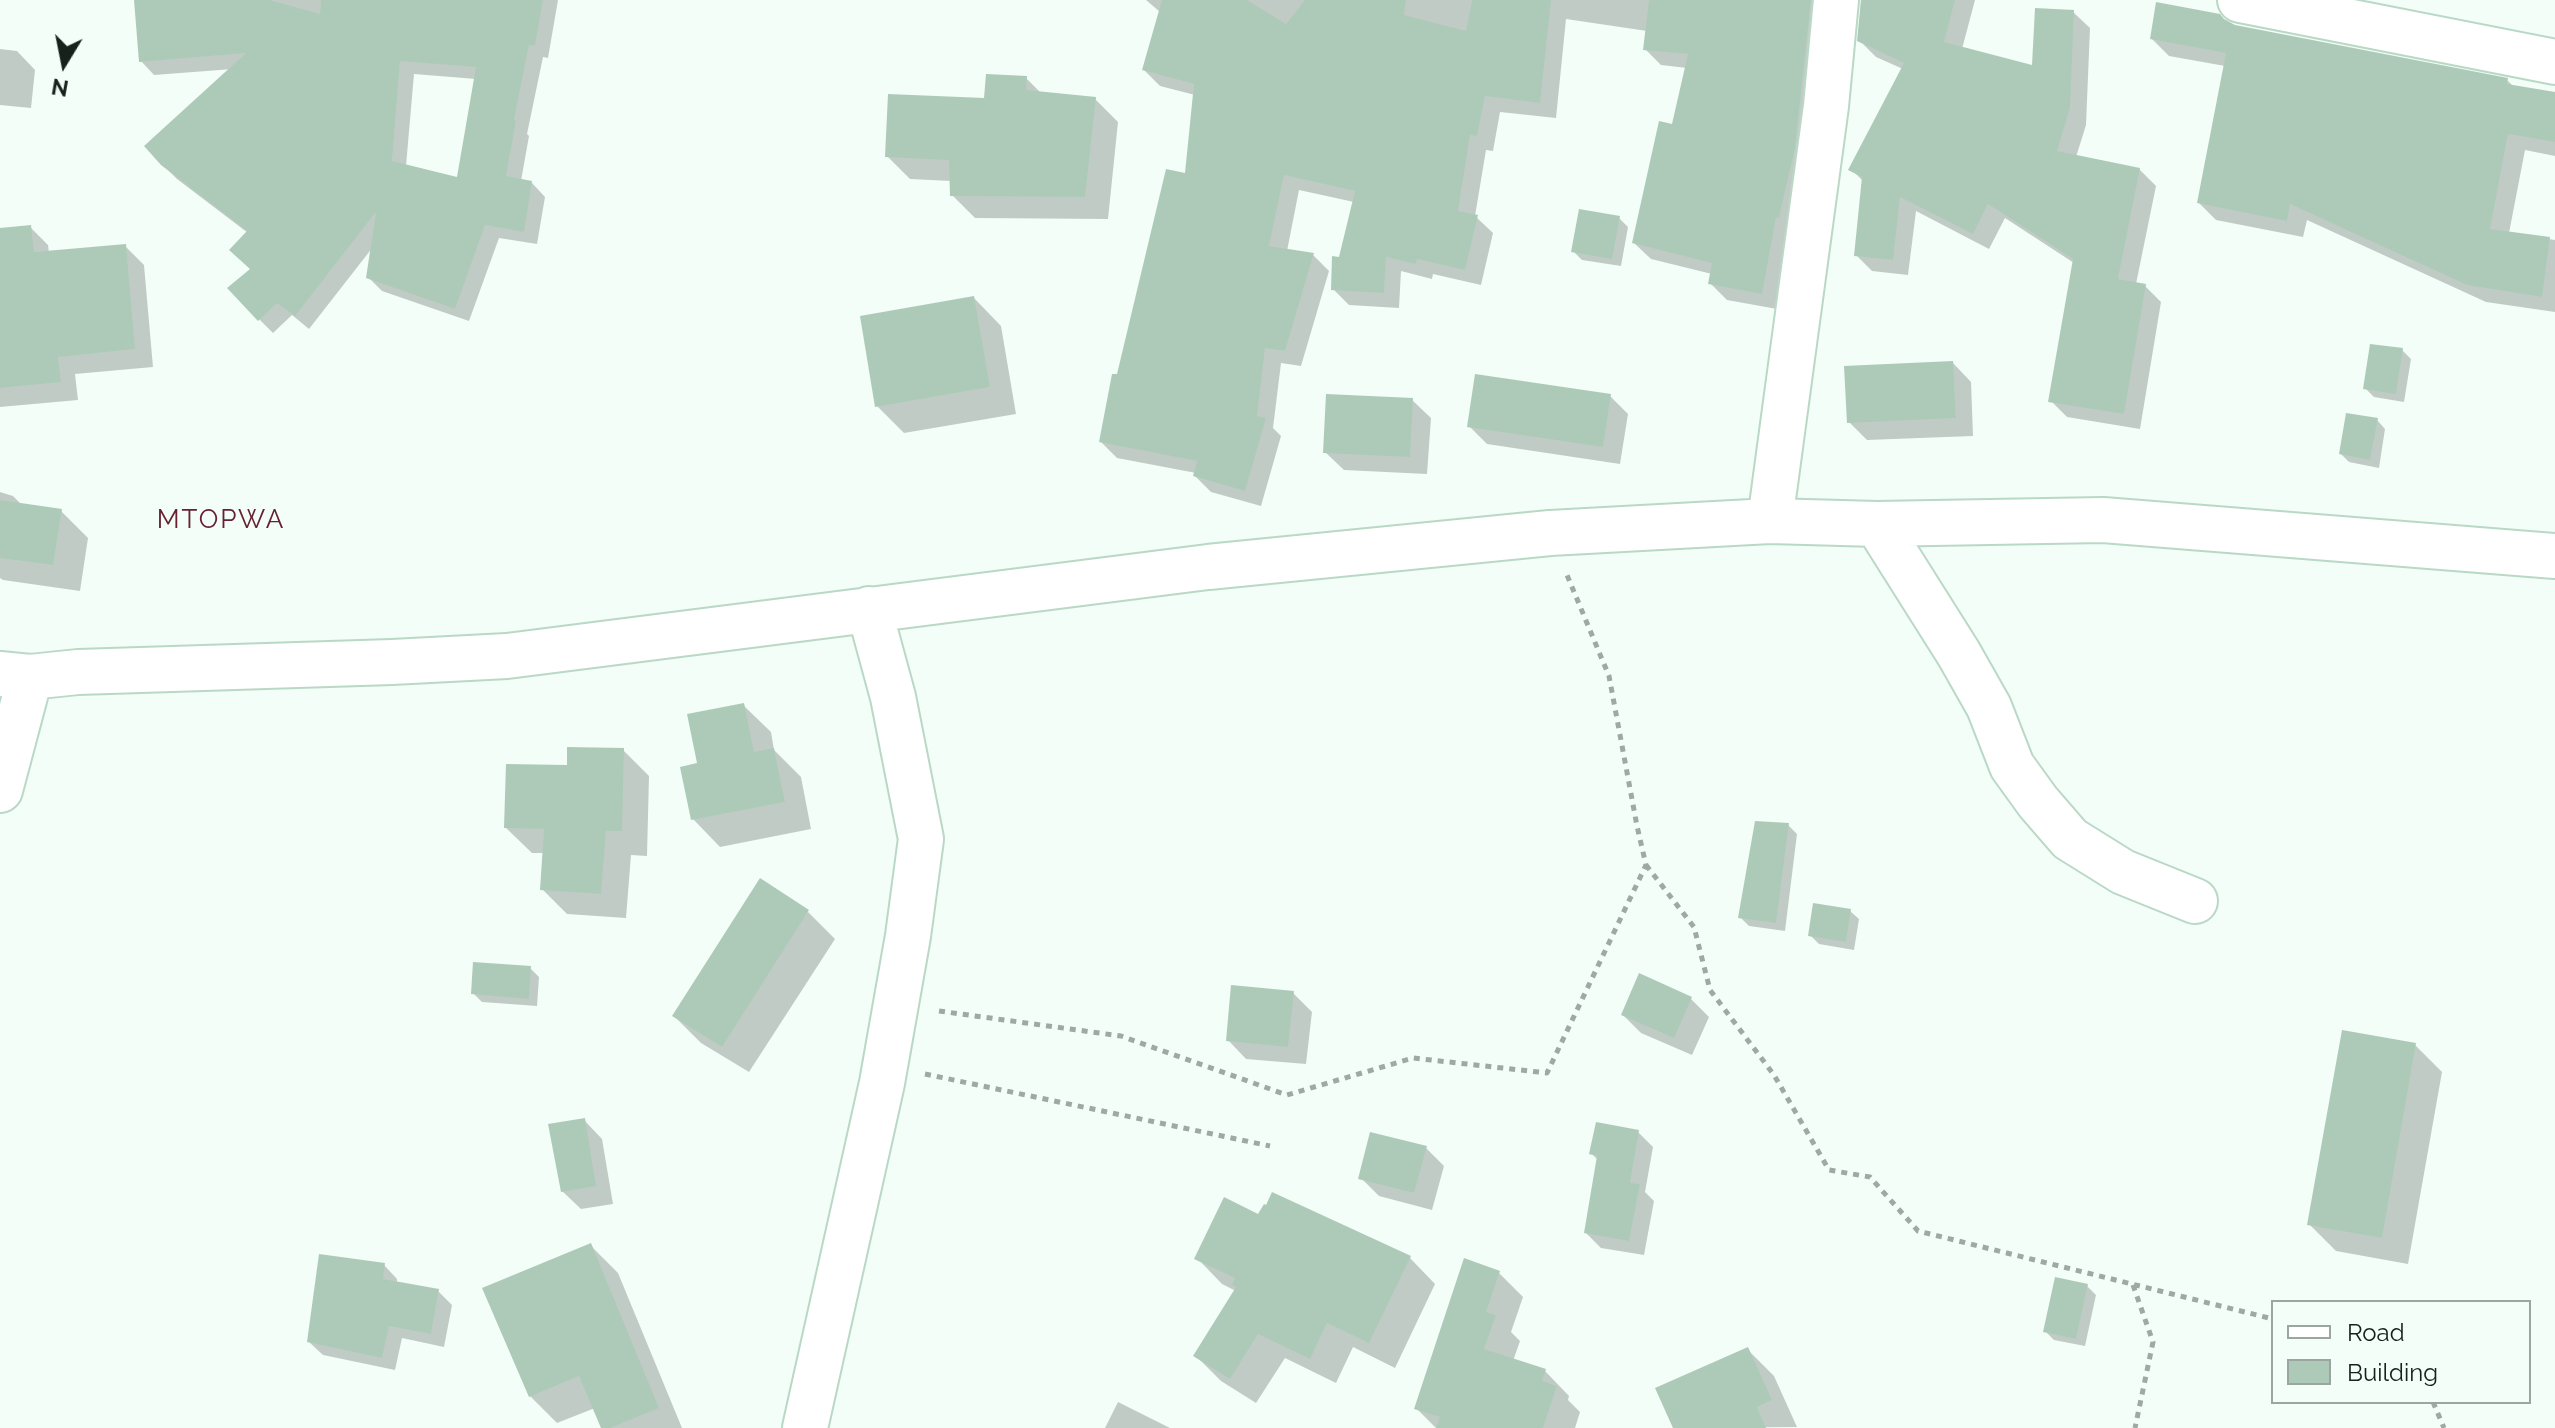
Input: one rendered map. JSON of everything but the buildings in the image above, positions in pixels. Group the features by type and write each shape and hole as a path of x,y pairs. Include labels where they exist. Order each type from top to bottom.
{"street":[{"path":"1770,521 1826,106 1836,0"},
{"path":"2240,0 2555,62"},
{"path":"0,790 15,676 507,656 1208,567 1550,533 1770,521 1877,524 2103,520 2555,556"},
{"path":"1877,524 1952,643 1989,707 2012,766 2038,802 2070,839 2123,872 2195,901"},
{"path":"805,1428 885,1066 921,839 893,697 869,609"}],"path":[{"path":"1550,533 1609,676 1646,865 1694,927 1710,990 1774,1075 1829,1170 1870,1177 1918,1231 2271,1318"},
{"path":"896,1006 1121,1036 1287,1095 1413,1058 1547,1073 1646,865"},
{"path":"885,1066 1270,1146"},
{"path":"2133,1284 2153,1342 2135,1428"},
{"path":"2434,1404 2444,1428"}],"district":[{"name":"MTOPWA","path":"221,520"}]}
